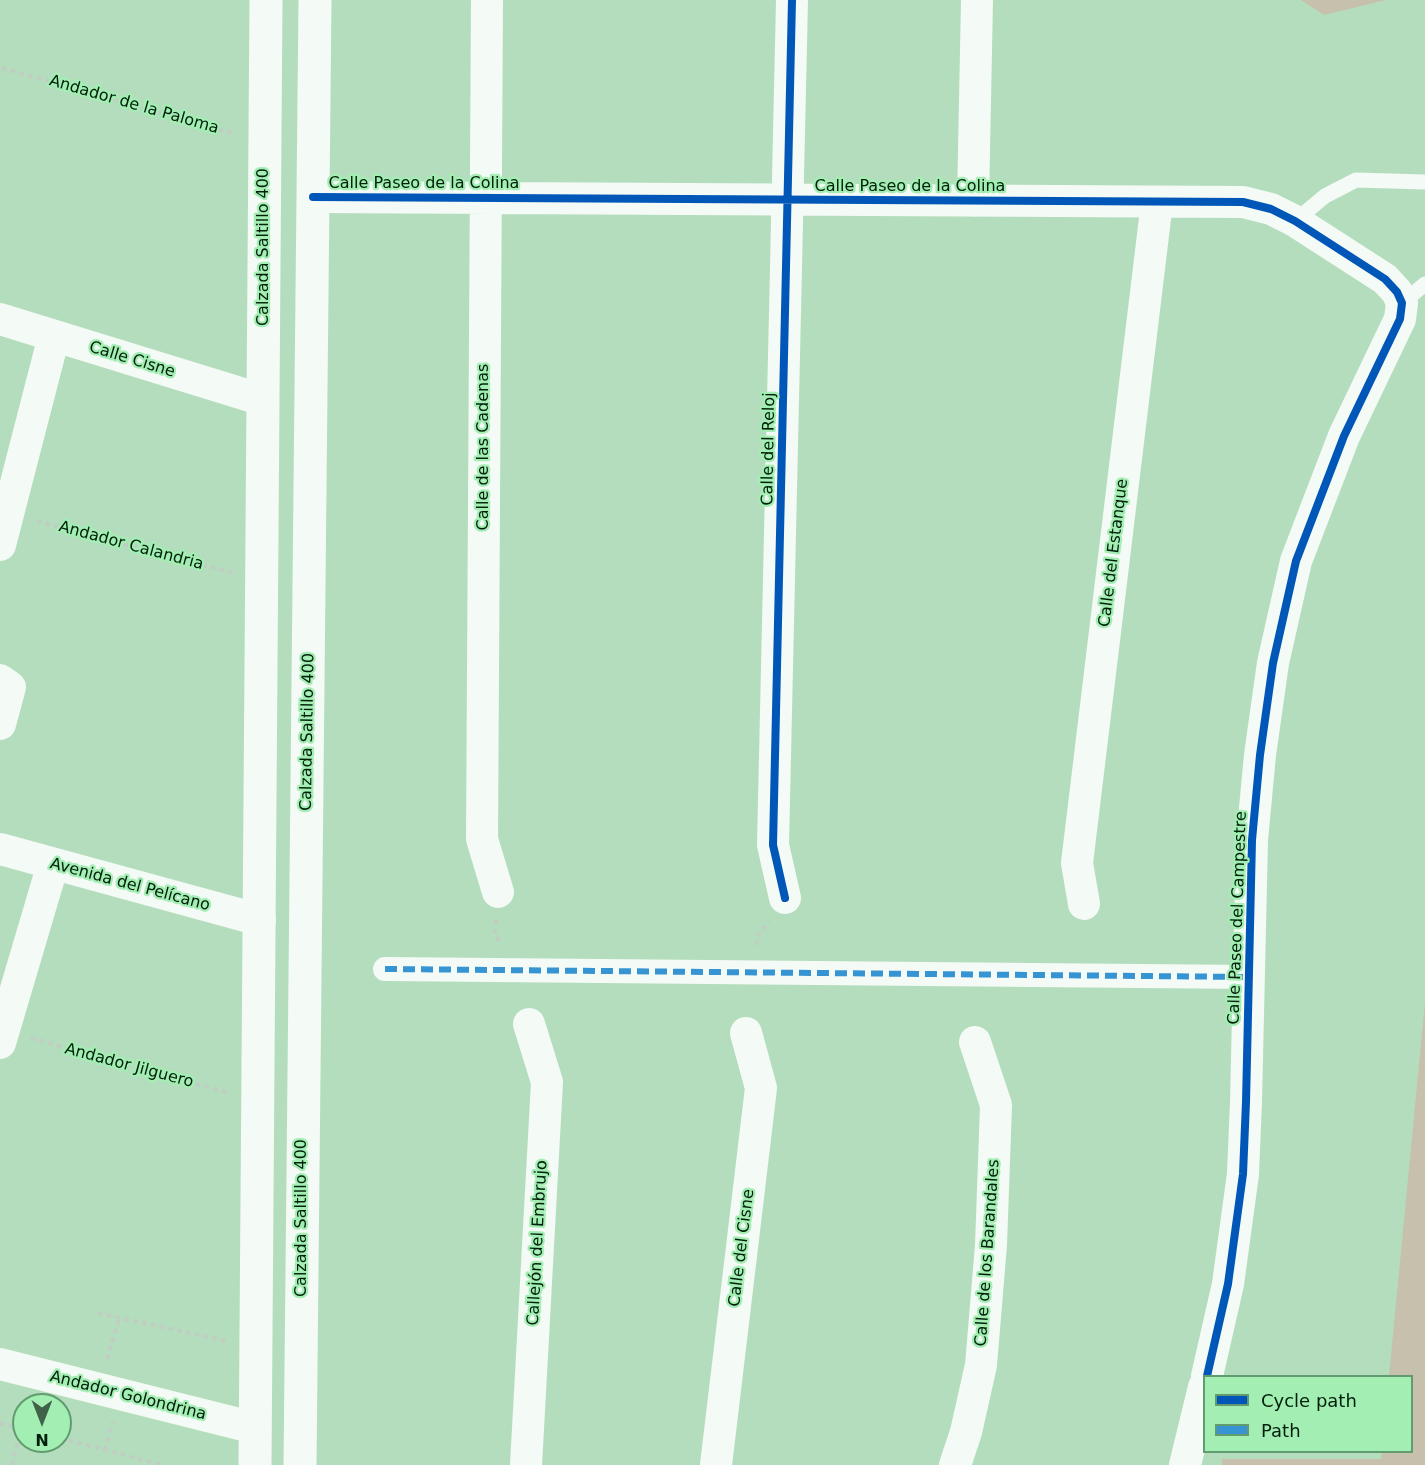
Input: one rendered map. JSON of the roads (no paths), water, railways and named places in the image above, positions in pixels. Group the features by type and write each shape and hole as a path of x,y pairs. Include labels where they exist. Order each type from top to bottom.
{"main road":[{"name":"Calzada Saltillo 400","path":"255,1465 266,0"},
{"name":"Calzada Saltillo 400","path":"300,1465 315,0"}],"street":[{"name":"Calle de las Cadenas","path":"487,0 482,839 498,892"},
{"name":"Calle del Reloj","path":"785,898 773,845 792,0"},
{"path":"973,201 977,0"},
{"name":"Calle Paseo de la Colina","path":"313,197 1243,202 1271,209 1295,221 1385,279 1396,292 1413,293"},
{"name":"Calle del Estanque","path":"1084,904 1077,863 1157,201"},
{"name":"Calle Paseo del Campestre","path":"1207,1375 1228,1284 1242,1174 1246,1102 1252,840 1260,755 1273,663 1296,561 1344,436 1413,293"},
{"name":"Calle Cisne","path":"0,319 263,400"},
{"path":"0,546 4,512 54,336"},
{"path":"0,724 5,684"},
{"name":"Avenida del Pelícano","path":"0,849 260,920"},
{"path":"1,1034 52,864"},
{"path":"385,969 1249,977"},
{"name":"Callejón del Embrujo","path":"526,1465 547,1082 529,1024"},
{"name":"Calle del Cisne","path":"716,1465 761,1088 746,1033"},
{"name":"Calle de los Barandales","path":"955,1465 966,1432 981,1365 991,1245 996,1105 975,1042"},
{"name":"Andador Golondrina","path":"0,1364 255,1428"},
{"path":"1185,1465 1203,1391"}],"lane":[{"path":"1295,221 1325,196 1356,180 1425,182"}]}
